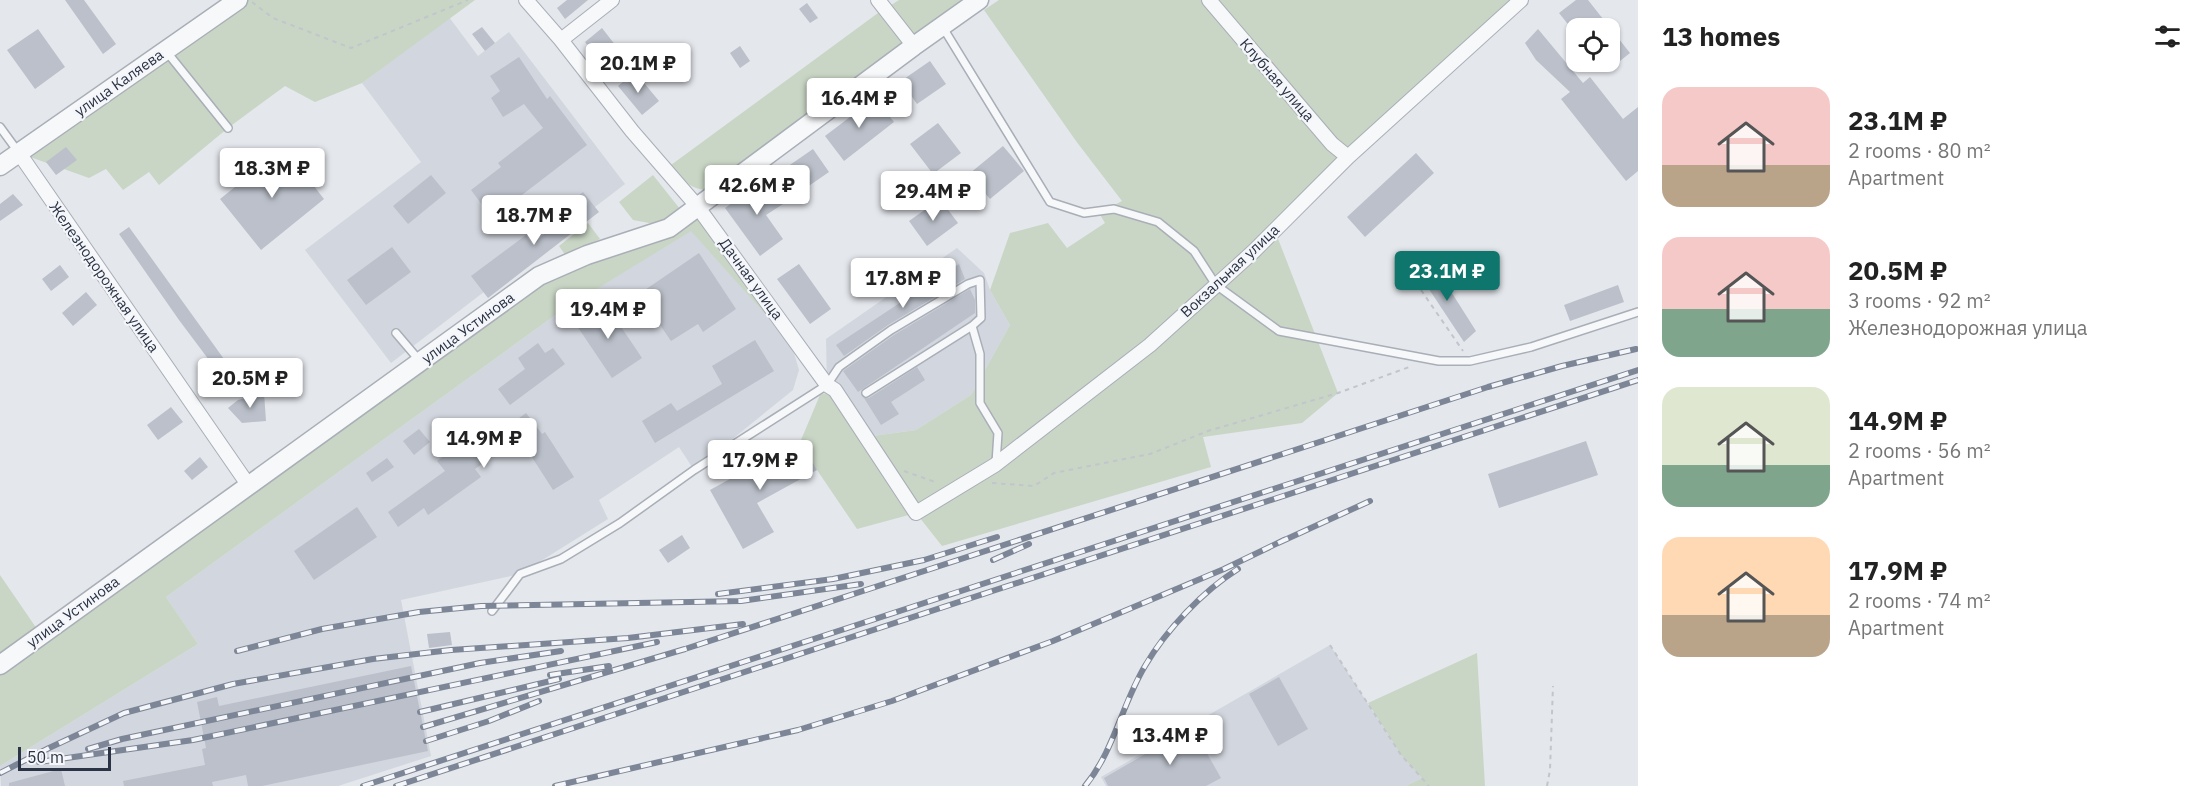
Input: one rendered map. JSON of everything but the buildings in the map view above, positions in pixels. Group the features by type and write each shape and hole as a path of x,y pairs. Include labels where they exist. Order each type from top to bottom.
{"street":[{"name":"улица Каляева","path":"0,166 238,0"},
{"name":"Дачная улица","path":"526,0 561,40 632,131 697,206 827,385 835,390 916,513"},
{"path":"561,40 612,0"},
{"path":"878,0 914,46"},
{"name":"улица Устинова","path":"0,665 539,276 587,255 669,228 979,0"},
{"name":"Клубная улица","path":"1209,0 1332,144 1348,157"},
{"name":"Вокзальная улица","path":"916,513 995,465 1150,345 1254,251 1348,157 1521,0"},
{"name":"Железнодорожная улица","path":"19,153 249,486"}],"lane":[{"path":"942,26 1050,202 1084,213 1114,209 1158,222 1194,251 1216,285 1279,332 1432,360 1470,361 1531,347 1638,312"},
{"path":"166,51 228,128"},
{"name":"Железнодорожная улица","path":"0,127 19,153"},
{"path":"492,611 520,574 561,559 620,523 694,470 827,385 839,367 891,330 968,284 980,280 981,318 866,393"},
{"path":"972,326 980,354 980,403 998,433 995,465"},
{"path":"396,333 421,362"}],"path":[{"path":"249,0 273,18 351,48 468,0"},
{"path":"1420,290 1470,361"},
{"path":"968,482 1034,486 1054,473 1150,454 1208,431 1338,393 1432,360"},
{"path":"882,462 938,483"},
{"path":"1330,645 1401,755 1429,786"},
{"path":"1547,786 1550,770 1553,686"}],"shaded area":[{"path":"449,17 478,56 509,32 625,184 391,363 305,250 421,162 362,83"},
{"path":"691,230 791,343 799,370 793,390 694,470 679,447 599,500 608,519 520,574 401,600 431,756 338,786 1,786 0,766 198,644 166,597 561,311"},
{"path":"957,248 984,273 990,290 1010,325 971,395 916,430 866,437 827,385 826,339"},
{"path":"1330,645 1401,755 1422,778 1406,786 1106,786 1101,777"}],"green space":[{"path":"238,0 475,0 362,83 315,102 285,86 228,128 159,185 149,172 123,190 106,169 89,178 19,153"},
{"path":"899,0 973,0 911,39 888,7"},
{"path":"999,0 1518,0 1275,231 1338,393 1302,423 1203,437 1211,467 942,546 916,513 857,529 817,470 801,440 820,395 835,390 866,437 916,430 971,395 1010,325 990,290 1010,233 1048,223 1067,248 1105,223 1099,213 1122,201 1076,141 984,10"},
{"path":"878,13 902,43 706,190 690,185 682,179 671,165"},
{"path":"653,175 680,209 660,225 633,220 619,202"},
{"path":"697,209 791,343 691,231 561,311 166,597 198,644 0,766 0,665 539,276"},
{"path":"588,223 600,239 566,256 559,246"},
{"path":"0,575 37,629 0,655"},
{"path":"1477,653 1485,786 1406,786 1422,778 1401,755 1368,703"}],"railway":[{"path":"423,727 685,649 1488,387 1562,366 1636,349"},
{"path":"363,786 1638,370"},
{"path":"396,786 1638,380"},
{"path":"1278,543 1370,501"},
{"path":"718,594 833,579 924,560 997,537"},
{"path":"555,786 798,730 892,701 1053,641 1224,569 1284,540"},
{"path":"993,560 1029,544"},
{"path":"1085,786 1111,743 1137,681 1163,639 1186,612 1212,588 1238,569"},
{"path":"237,651 322,629 419,612 481,606 741,601 861,584"},
{"path":"0,773 124,713 233,684 373,659 451,650 628,638 743,624"},
{"path":"39,762 193,740 657,642"},
{"path":"88,749 122,739 480,663 561,651"},
{"path":"550,675 609,666"},
{"path":"420,712 559,679"},
{"path":"426,741 489,721 539,701"}]}
